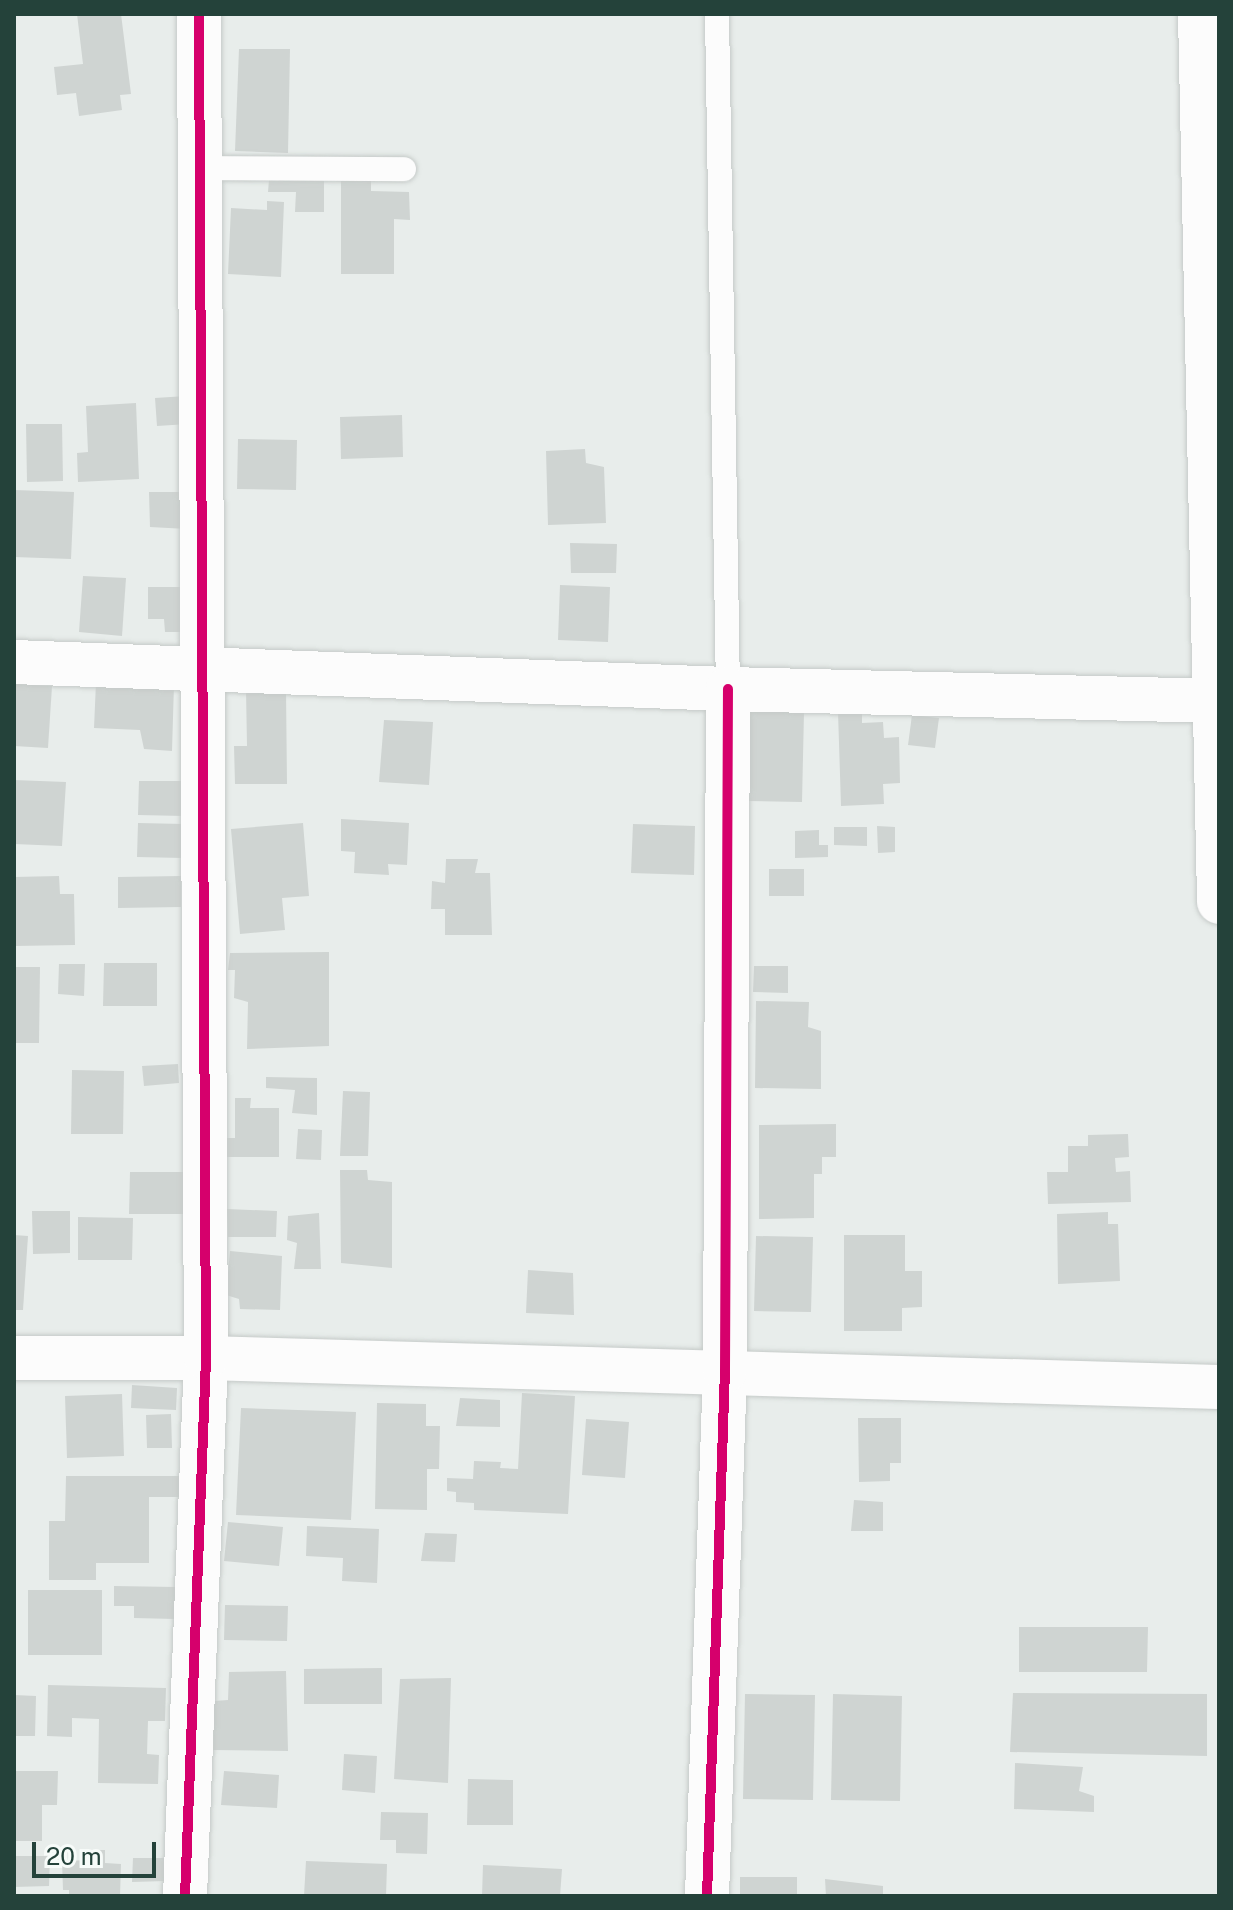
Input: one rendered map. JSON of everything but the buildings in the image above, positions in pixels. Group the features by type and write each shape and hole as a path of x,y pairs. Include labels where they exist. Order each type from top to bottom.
{"street":[{"path":"185,1896 206,1358 199,14"},
{"path":"1200,14 1219,902"},
{"path":"14,662 728,689 1216,701"},
{"path":"707,1896 725,1371 728,689"},
{"path":"14,1358 206,1358 1219,1387"}],"lane":[{"path":"717,14 728,689"},
{"path":"200,168 404,169"}],"cycle path":[{"path":"185,1896 206,1358 199,14"},
{"path":"707,1896 725,1371 728,689"}]}
